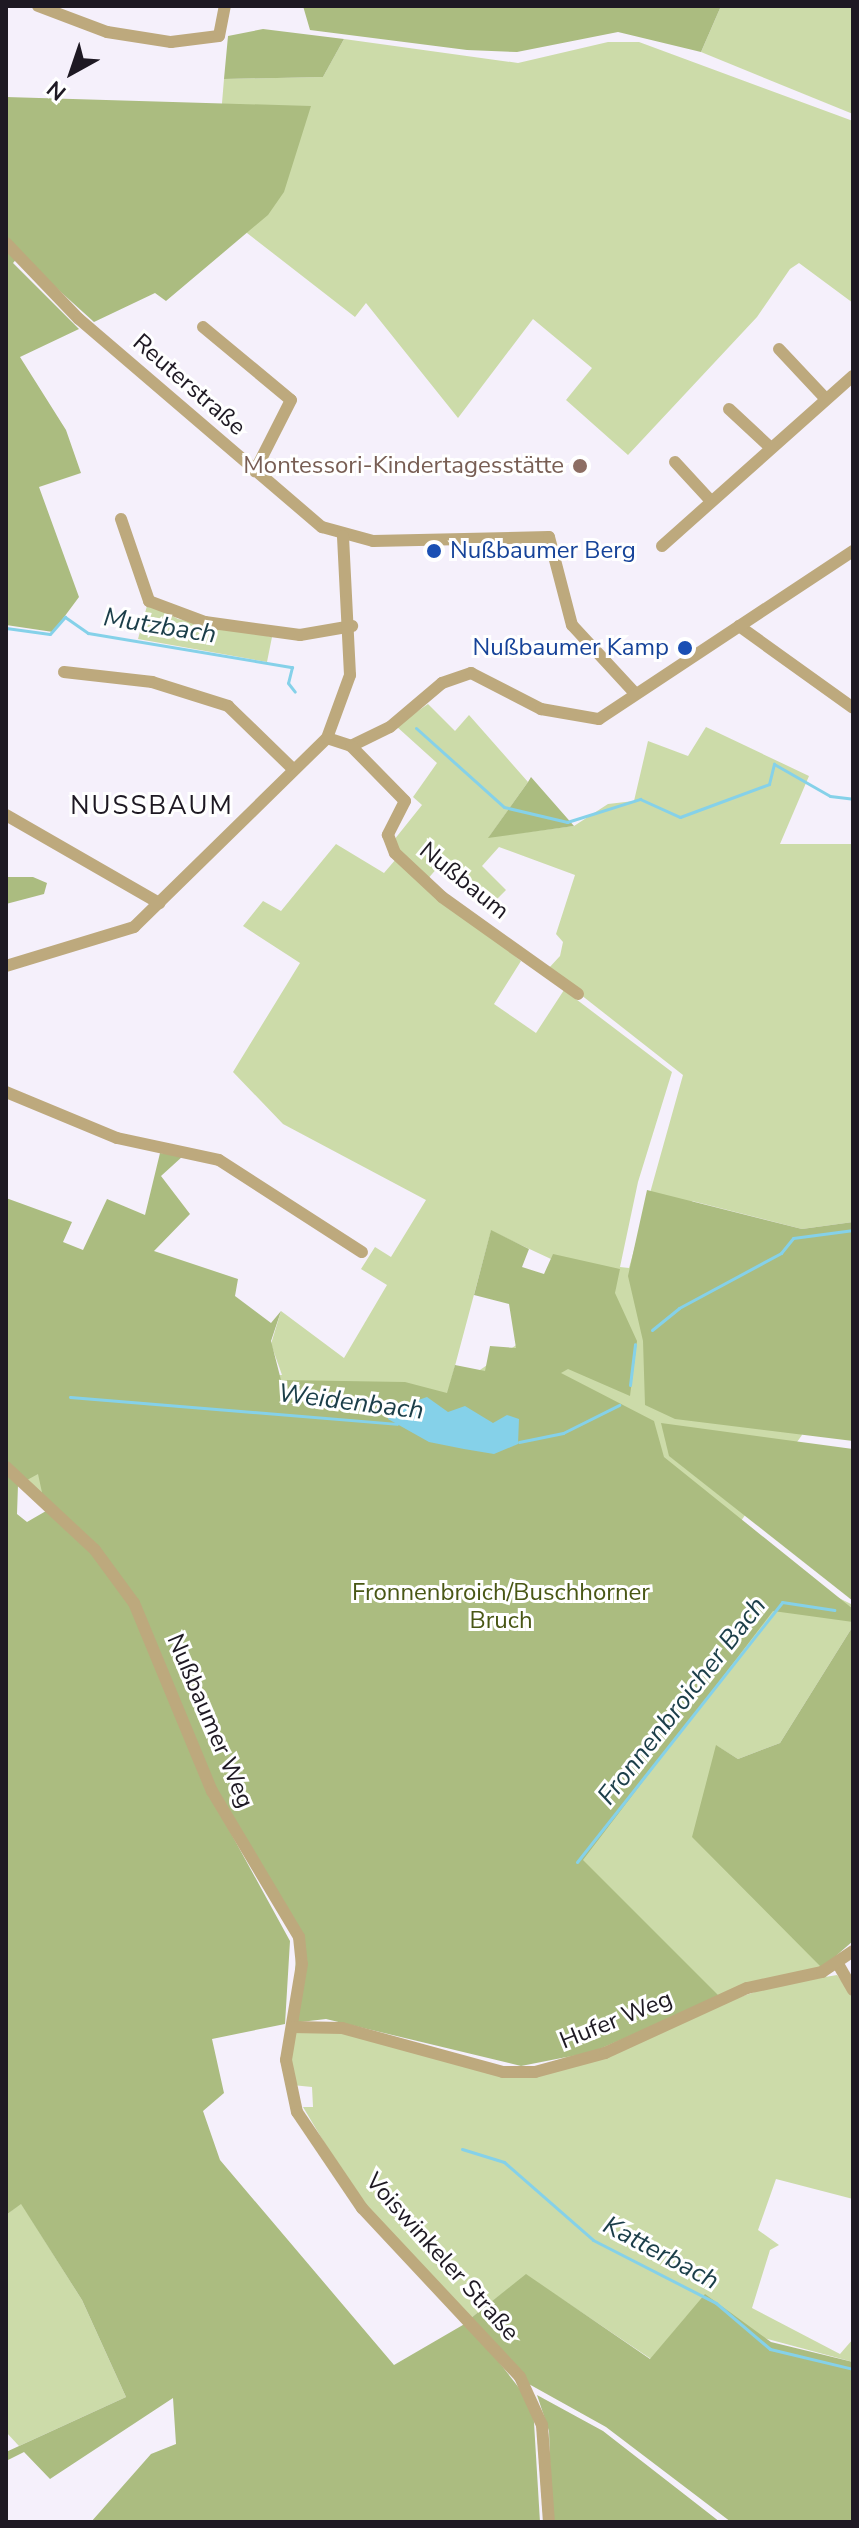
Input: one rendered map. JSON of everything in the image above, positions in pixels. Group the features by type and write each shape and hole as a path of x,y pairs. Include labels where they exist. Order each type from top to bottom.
{"street":[{"path":"38,6 107,32 171,42 219,36 225,6"},
{"name":"Reuterstraße","path":"6,243 79,319 300,512 343,536 549,537 572,625 633,691"},
{"path":"203,327 291,400 255,471"},
{"path":"779,349 825,398"},
{"path":"662,546 853,376"},
{"path":"729,409 771,448"},
{"path":"675,462 711,501"},
{"path":"121,519 149,601 205,622 300,635 352,626"},
{"path":"6,966 119,935 159,903 292,768 327,738 343,709 352,626 343,536"},
{"path":"327,738 351,746 463,675 487,677 532,705 586,721 853,551"},
{"path":"739,626 853,708"},
{"path":"64,672 152,682 228,706 292,768"},
{"name":"Nußbaum","path":"351,746 405,801 388,835 395,853 442,897 578,994"},
{"path":"6,815 159,903"},
{"path":"6,1092 117,1138 219,1160 362,1252"},
{"name":"Nußbaumer Weg","path":"6,1467 95,1550 134,1603 212,1791 299,1937 292,2027"},
{"name":"Hufer Weg","path":"292,2027 342,2028 503,2072 535,2072 605,2053 747,1988 838,1964 853,1951"},
{"path":"838,1964 853,1990"},
{"name":"Voiswinkeler Straße","path":"292,2027 286,2060 297,2112 362,2208 520,2377 542,2425 549,2522"}],"green space":[{"path":"303,6 721,6 701,52 618,32 517,52 467,50 310,30"},
{"path":"721,6 853,6 853,114 701,52"},
{"path":"263,29 344,39 323,77 224,79 228,36"},
{"path":"344,39 518,63 608,42 639,42 853,121 853,303 799,263 790,269 757,317 628,455 566,400 592,368 533,319 458,418 366,303 355,317 247,233 222,103 224,79 323,77"},
{"path":"6,97 311,106 284,192 268,215 166,301 155,293 94,322 20,255 13,263 79,329 20,357 66,430 81,473 39,487 79,597 53,632 6,625"},
{"path":"148,602 178,619 272,637 267,662 138,639"},
{"name":"Fronnenbroich/Buschhorner Bruch","path":"428,704 455,731 469,715 528,782 489,837 574,826 608,804 634,801 648,741 688,756 706,727 809,776 780,844 853,844 853,1222 802,1229 692,1201 802,1435 726,1542 853,1605 853,1626 780,1743 738,1759 717,1746 822,1968 720,1997 44,1497 6,1458 6,1386 282,1375 271,1344 281,1311 344,1358 387,1285 361,1269 375,1247 391,1257 426,1200 283,1124 233,1072 300,963 243,926 263,901 281,911 336,844 384,873 396,859 521,961 494,1004 536,1033 564,990 672,1072 638,1182 620,1267 629,1268 683,1075 548,969 560,956 563,942 556,934 575,875 499,847 482,866 506,890 496,900 445,859 426,881 400,853 394,840 422,805 413,797 437,763 396,726","holes":["491,1231 551,1259 553,1254 522,1341 448,1392"]},
{"path":"531,777 574,826 488,838 528,782"},
{"path":"6,877 33,877 47,883 44,894 6,904"},
{"name":"Fronnenbroich/Buschhorner Bruch","path":"160,1153 183,1156 161,1176 190,1214 154,1251 238,1279 235,1296 271,1323 281,1311 271,1341 281,1380 405,1382 447,1393 455,1365 485,1371 490,1346 516,1348 509,1304 474,1295 491,1230 529,1249 522,1267 544,1274 553,1254 620,1269 615,1293 637,1341 630,1396 568,1369 561,1373 654,1421 664,1457 853,1609 853,1622 773,1611 583,1860 720,1997 592,2052 521,2066 326,2019 292,2023 297,1941 210,1795 290,1941 285,2024 212,2039 224,2093 203,2111 220,2160 394,2365 468,2322 533,2406 540,2522 91,2522 151,2454 176,2444 173,2398 50,2479 24,2452 6,2461 6,2452 126,2397 82,2300 21,2204 6,2215 6,1198 72,1222 63,1242 83,1250 107,1199 145,1215","holes":["38,1474 46,1511 27,1522 17,1514 18,1485"]},
{"path":"647,1190 802,1229 853,1222 853,1441 675,1419 645,1405 643,1341 628,1276"},
{"path":"661,1423 853,1449 853,1601 669,1456"},
{"path":"853,1626 853,1941 822,1968 692,1837 716,1745 738,1759 780,1743"},
{"path":"837,1975 853,1996 853,2199 776,2179 758,2230 779,2245 770,2250 752,2308 840,2354 853,2339 853,2362 686,2317 651,2359 526,2275 471,2318 361,2204 303,2107 313,2107 312,2087 292,2085 291,2029 324,2029 520,2073 772,1986"},
{"path":"21,2203 82,2300 126,2397 19,2446 6,2432 6,2215"},
{"path":"526,2274 650,2359 705,2294 771,2342 853,2362 853,2522 731,2522 606,2427 527,2383 471,2318"},
{"path":"537,2395 603,2431 720,2522 552,2522 549,2431"}],"water":[{"path":"427,1397 448,1412 465,1406 493,1423 507,1415 519,1419 518,1444 494,1454 464,1449 429,1442 388,1419 390,1410"}],"waterway":[{"name":"Mutzbach","path":"6,628 50,634 65,617 88,633 292,667 288,683 295,692"},
{"name":"Mutzbach","path":"416,728 504,807 567,822 640,799 680,817 769,784 774,764 830,796 853,799"},
{"name":"Weidenbach","path":"652,1330 679,1308 781,1253 793,1238 853,1230"},
{"name":"Weidenbach","path":"630,1385 635,1344"},
{"name":"Weidenbach","path":"70,1397 397,1424"},
{"name":"Weidenbach","path":"519,1442 563,1433 619,1405"},
{"name":"Fronnenbroicher Bach","path":"577,1862 782,1602 834,1610"},
{"name":"Katterbach","path":"462,2149 504,2162 593,2240 716,2303 770,2349 853,2369"}],"place":[{"name":"Montessori-Kindertagesstätte","path":"580,466"},
{"name":"Nußbaumer Berg","path":"434,551"},
{"name":"Nußbaumer Kamp","path":"685,648"}],"district":[{"name":"NUSSBAUM","path":"152,806"}]}
